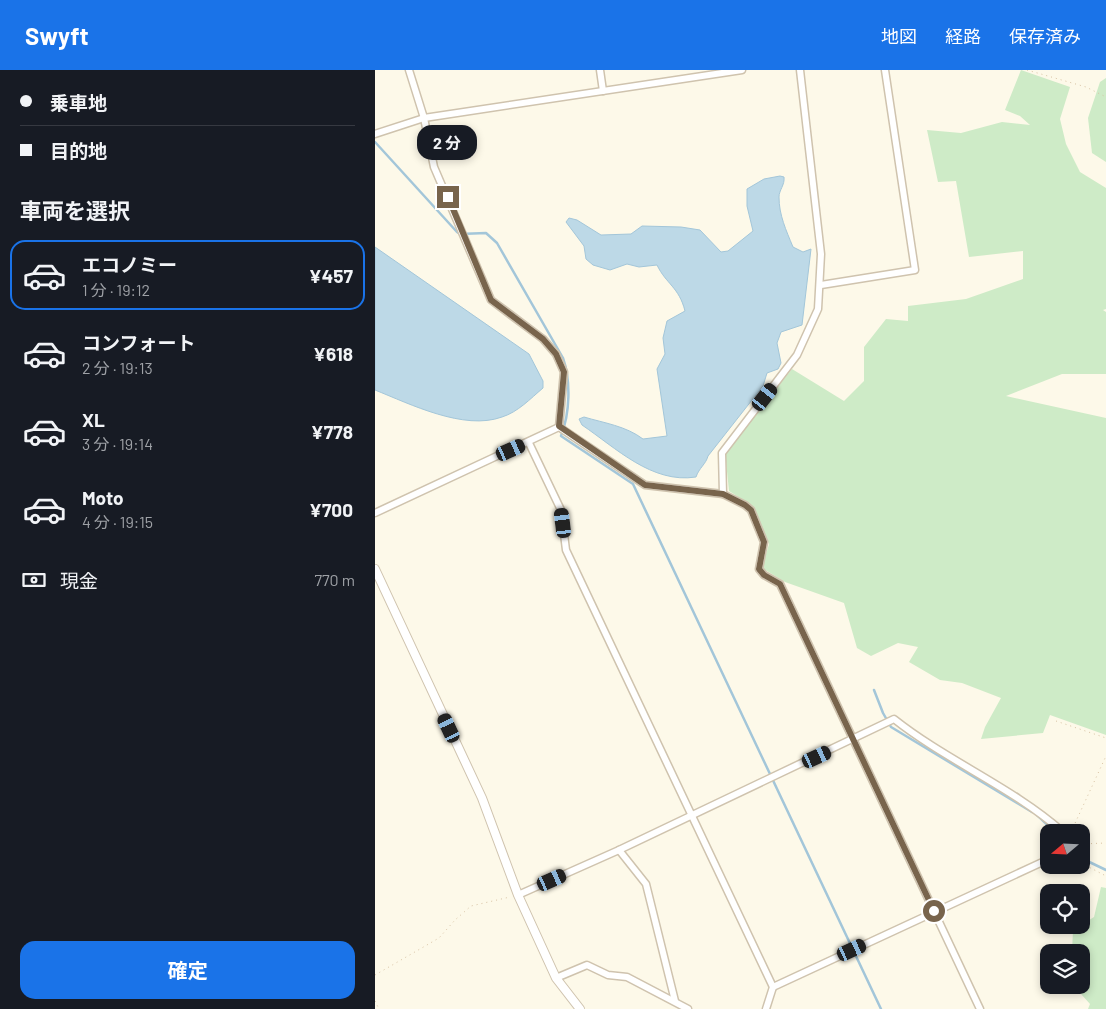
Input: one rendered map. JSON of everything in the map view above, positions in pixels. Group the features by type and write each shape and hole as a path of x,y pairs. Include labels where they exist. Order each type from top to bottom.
{"street":[{"path":"409,70 424,118 434,167 491,300 543,339 556,354 564,372 559,426"},
{"path":"600,70 603,91"},
{"path":"375,134 424,118 742,70"},
{"path":"723,494 721,453 797,355 818,309 821,285 821,254 800,70"},
{"path":"821,285 915,270 885,70"},
{"path":"375,513 529,443 559,426"},
{"path":"559,426 645,485 723,494 751,510 764,542 759,569 764,575 780,584 980,1009"},
{"path":"529,443 561,510 566,550 773,987"},
{"path":"375,569 482,798 518,895 556,978 580,1009"},
{"path":"518,895 619,850 883,726 894,719 915,736 1039,812 1053,824"},
{"path":"619,850 646,884 675,1001"},
{"path":"765,1009 773,987 1040,863"},
{"path":"556,978 587,965 608,975 627,977 688,1009"}],"path":[{"path":"1027,70 1086,87 1106,97"},
{"path":"1056,721 1106,738"},
{"path":"1075,824 1106,756"},
{"path":"1090,844 1106,843"},
{"path":"1090,868 1106,876"},
{"path":"375,975 439,938 471,906 518,895"},
{"path":"375,1001 379,1009"}],"green space":[{"path":"1021,70 1070,87 1060,119 1066,144 1080,172 1106,188 1106,309 1103,310 1106,312 1106,374 1062,374 1006,396 1106,418 1106,735 1050,715 1043,733 981,739 985,727 1001,698 962,683 940,680 909,662 918,647 898,643 871,656 857,648 844,603 785,582 762,568 769,544 754,507 729,491 725,452 792,369 844,401 864,381 864,347 886,319 908,321 908,306 966,299 1023,279 1023,251 969,257 956,181 938,182 927,130 961,133 1002,122 1030,125 1020,116 1005,110"},
{"path":"1106,78 1106,162 1092,153 1088,118 1100,82"},
{"path":"1101,887 1106,888 1106,1009 1088,1009 1090,1004 1081,994 1090,994 1090,944 1072,944 1073,934 1090,934 1090,919 1094,917"}],"water":[{"path":"784,177 784,180 779,194 780,210 793,247 803,252 811,249 802,325 781,332 777,343 781,363 778,369 767,373 763,386 708,456 696,477 680,478 650,470 608,444 582,425 579,419 584,417 615,425 643,439 667,436 657,369 665,354 663,338 667,321 685,311 676,291 657,265 639,267 627,264 610,270 593,265 586,259 584,246 566,222 569,218 577,220 601,235 631,234 642,226 681,227 700,230 721,252 728,251 753,231 747,206 747,189 764,179"},
{"path":"375,247 529,354 543,381 543,388 524,405 508,415 487,420 471,421 437,414 375,390"}],"waterway":[{"path":"375,142 457,232 460,234 486,233 497,243 563,358 566,367 568,407 561,436 633,484 881,1009"},
{"path":"874,690 891,727 1032,812"},
{"path":"1037,815 1047,824"},
{"path":"1090,862 1106,870"}],"route":[{"path":"448,197 491,300 543,339 556,354 564,372 559,426 645,485 723,494 751,510 764,542 759,569 764,575 780,584 934,911"}]}
